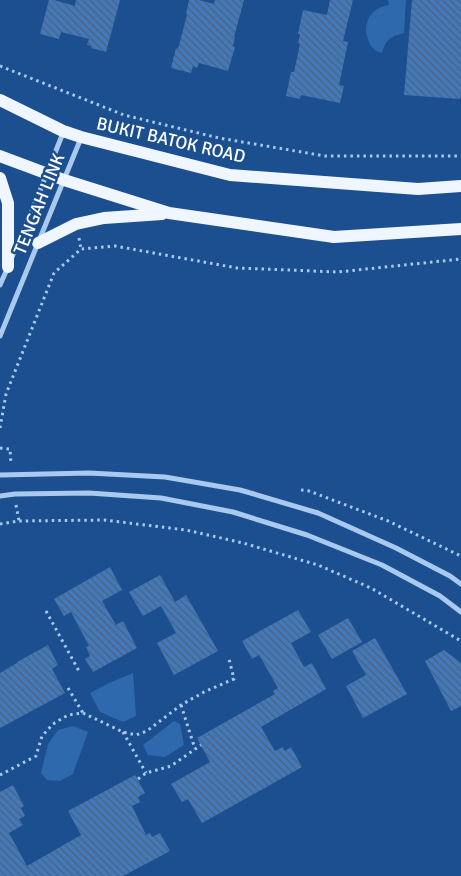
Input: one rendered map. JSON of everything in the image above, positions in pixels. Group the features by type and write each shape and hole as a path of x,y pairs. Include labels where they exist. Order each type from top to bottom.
{"main road":[{"name":"BUKIT BATOK ROAD","path":"0,100 63,131 81,137 230,175 418,189 461,186"},
{"path":"0,156 64,180 170,213 334,237 461,230"},
{"path":"0,178 8,203 8,267"},
{"path":"38,243 76,224 104,218 170,213"}],"street":[{"name":"TENGAH LINK","path":"0,285 63,131"},
{"name":"TENGAH LINK","path":"0,336 81,137"},
{"path":"0,475 89,473 165,477 240,490 318,512 396,548 450,576 461,584"},
{"path":"0,496 89,493 161,498 233,512 307,534 382,565 440,596 461,612"}],"path":[{"path":"0,66 124,115 219,138 326,156 461,156"},
{"path":"0,428 6,394 54,273 81,249 115,246 237,268 338,272 461,259"},
{"path":"0,448 10,449"},
{"path":"301,490 309,491 379,518 461,556"},
{"path":"0,524 19,521 104,520 186,530 243,543 318,564 371,588 461,641"},
{"path":"46,611 80,673"},
{"path":"68,688 83,713 123,732 136,735 147,731 181,705 204,692 234,680 229,660"},
{"path":"181,705 195,749"},
{"path":"0,775 36,756 42,736 53,724 68,716 83,713"},
{"path":"123,732 146,773"},
{"path":"138,779 146,773 171,766 201,746"}],"shaded area":[{"path":"388,0 406,0 404,33 389,39 382,53 370,45 366,25 374,11 389,5"},
{"path":"133,673 136,716 123,722 100,712 90,693"},
{"path":"174,721 180,724 184,745 165,757 148,755 143,745"},
{"path":"73,726 88,732 73,774 60,781 47,780 41,773 48,744 58,730"}],"building":[{"path":"49,0 75,6 76,0 120,0 106,52 87,45 89,39 61,32 59,39 40,34"},
{"path":"189,0 199,0 214,4 215,0 244,0 234,37 233,46 235,47 228,71 199,63 197,68 193,66 191,73 171,68 187,15"},
{"path":"330,0 353,0 343,41 348,42 339,85 344,86 340,103 301,95 300,99 286,96 300,44 298,43 300,34 298,34 303,10 327,15"},
{"path":"412,0 461,0 460,99 404,95"},
{"path":"110,567 122,590 102,601 116,625 123,621 137,648 93,672 85,659 90,656 86,647 89,646 71,612 64,616 54,599"},
{"path":"160,575 175,602 186,595 218,651 174,675 157,643 176,633 161,606 143,616 129,592"},
{"path":"298,610 311,632 291,643 304,667 312,663 326,689 261,727 275,751 283,747 285,751 291,747 302,767 202,823 188,799 182,802 171,784 210,762 197,738 275,694 273,691 278,688 259,655 252,659 242,641"},
{"path":"348,618 362,642 332,659 318,635"},
{"path":"375,638 407,694 363,718 346,686 366,675 352,651"},
{"path":"48,645 58,665 52,669 65,693 0,728 0,673"},
{"path":"444,650 461,663 461,706 451,711 425,661"},
{"path":"135,775 145,793 138,797 140,802 132,806 146,835 150,833 152,837 160,833 170,851 123,876 0,876 0,792 13,785 24,806 21,808 25,816 19,819 23,825 9,833 27,866 81,835 68,811"}]}
